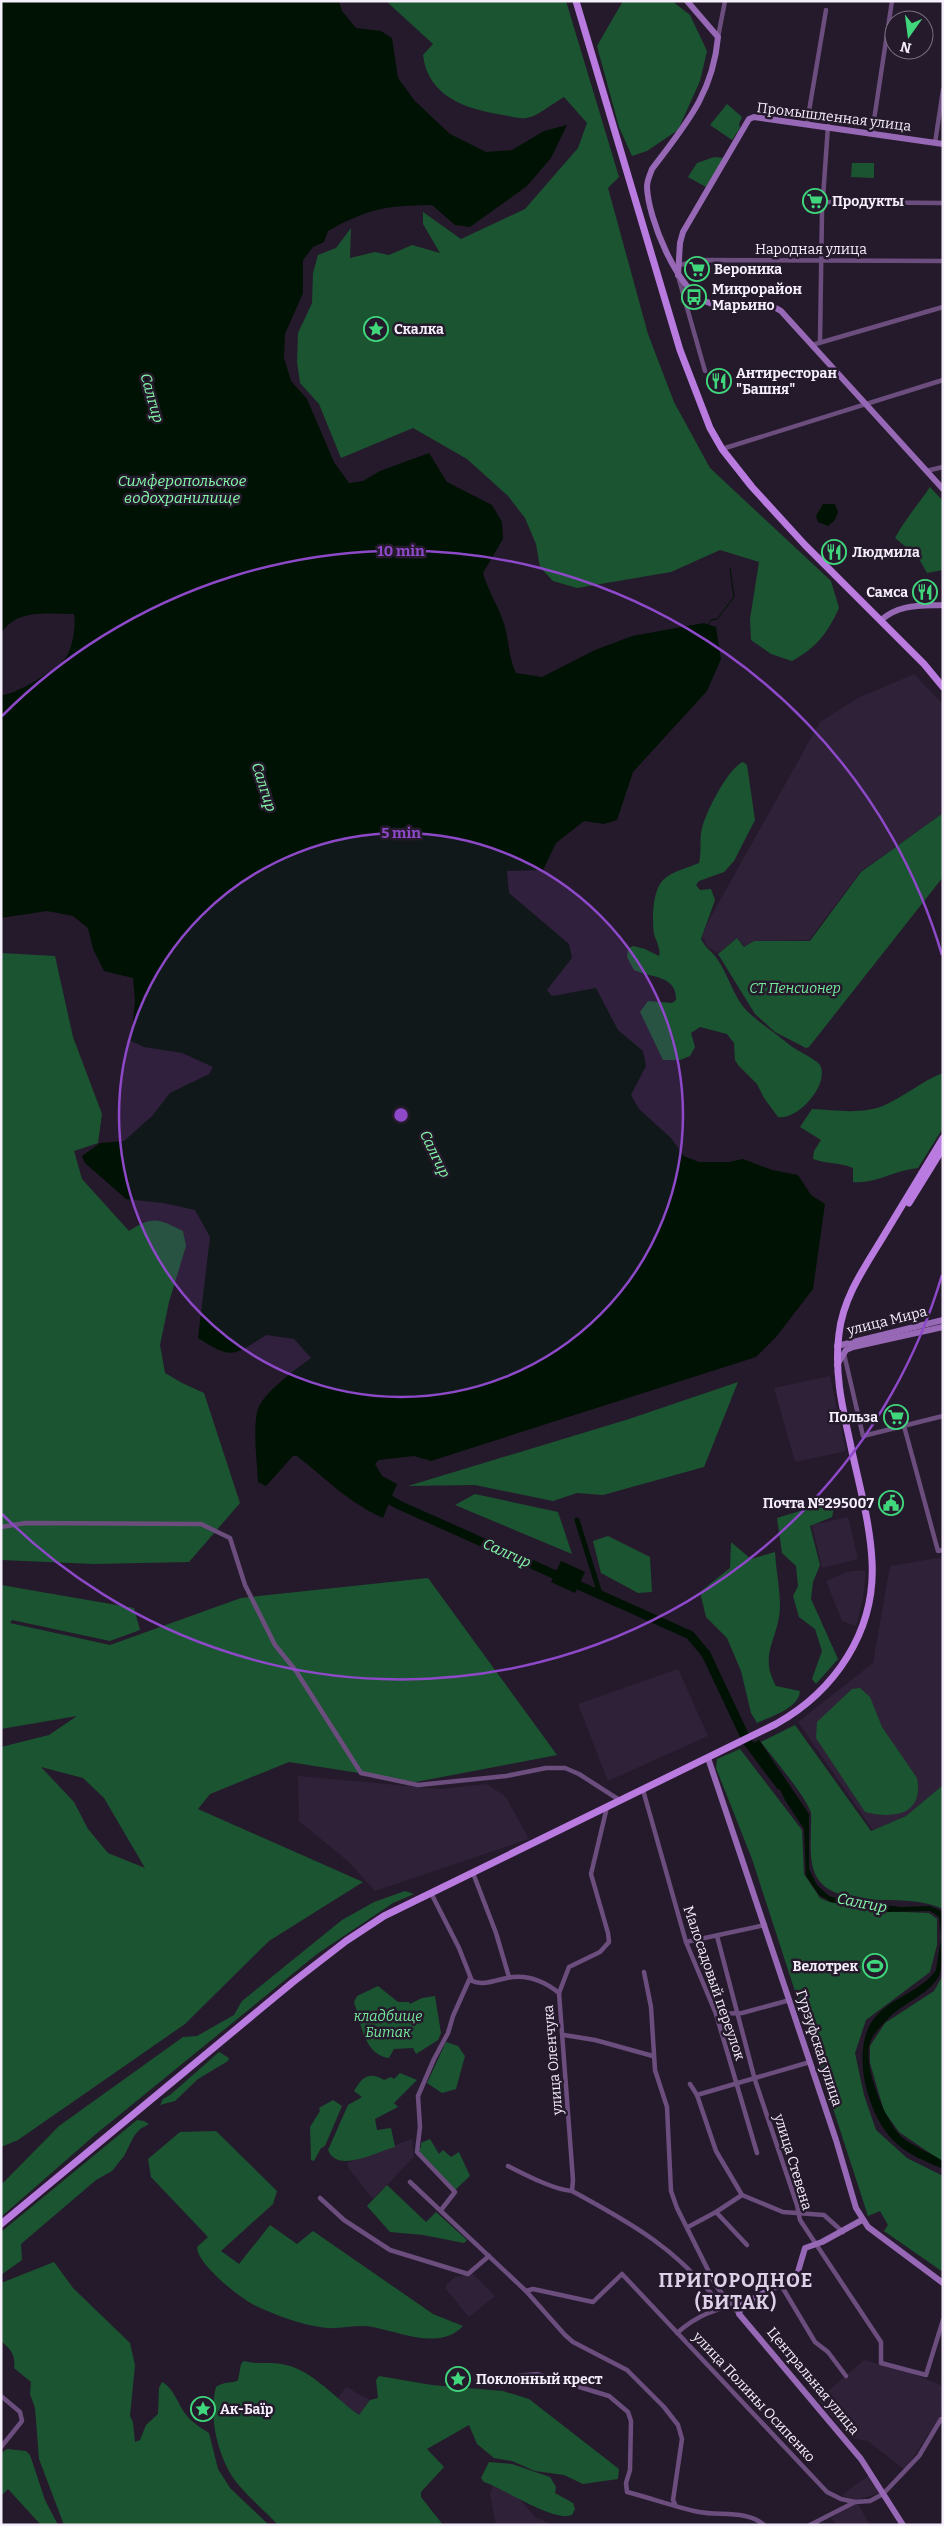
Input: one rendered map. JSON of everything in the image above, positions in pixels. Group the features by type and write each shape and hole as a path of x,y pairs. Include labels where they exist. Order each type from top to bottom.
{"main road":[{"path":"576,1 680,350 706,420 722,449 752,487 943,687"},
{"path":"1,2224 306,1971 384,1916 759,1733 795,1714 832,1681 854,1646 863,1624 872,1580 872,1562 836,1366 837,1346 843,1314 854,1288 943,1138"},
{"path":"837,1346 847,1314 860,1284 943,1148"}],"street":[{"path":"687,1 718,37"},
{"path":"704,372 678,276 655,222 647,189 648,178 652,169 698,104 716,62 718,37 725,1"},
{"path":"872,133 892,1"},
{"path":"806,123 826,10"},
{"path":"935,143 943,90"},
{"name":"Промышленная улица","path":"678,276 680,265 679,251 683,232 745,122 754,117 828,126 943,144"},
{"path":"820,342 821,261 828,126"},
{"path":"824,202 943,203"},
{"name":"Народная улица","path":"680,265 699,260 943,261"},
{"path":"678,276 695,295 716,305 761,303 772,306 780,311 943,489"},
{"path":"812,346 820,342 943,307"},
{"path":"722,449 943,380"},
{"path":"926,471 943,466"},
{"path":"881,620 895,610 906,606 943,605"},
{"name":"улица Мира","path":"837,1346 943,1320"},
{"name":"улица Мира","path":"836,1366 844,1353 853,1347 943,1326"},
{"path":"844,1353 863,1436 943,1416"},
{"path":"904,1426 940,1551"},
{"path":"1,1527 42,1523 201,1524 230,1538 244,1585 275,1645 296,1671 360,1773 418,1784 506,1776 546,1768 565,1768 579,1774 621,1800"},
{"name":"Гурзуфская улица","path":"708,1758 790,2000 856,2208 862,2220 884,2239 943,2283"},
{"name":"Малосадовый переулок","path":"643,1790 686,1942 716,2014 757,2153"},
{"name":"улица Оленчука","path":"572,2191 564,2035 559,1993 569,1967 600,1952 609,1942 591,1874 607,1808"},
{"path":"473,1873 496,1933 509,1977"},
{"path":"431,1893 459,1948 470,1978 479,1984 509,1977 539,1980 559,1993"},
{"path":"686,1942 765,1925"},
{"name":"улица Стевена","path":"716,1936 755,2080 800,2220 882,2342 881,2363 926,2375 943,2320"},
{"name":"Центральная улица","path":"644,1972 653,2032 653,2056 667,2107 671,2191 677,2208 716,2286 842,2434 872,2473 903,2525"},
{"path":"441,2210 455,2192 416,2152 420,2126 417,2102 470,1978"},
{"path":"716,2014 736,2014 790,2000"},
{"path":"564,2035 595,2040 653,2056"},
{"path":"697,2096 737,2086 810,2062"},
{"path":"690,2084 697,2096 716,2151 742,2195 783,2212 824,2215 843,2232"},
{"path":"508,2166 564,2191 572,2191 649,2235 702,2280 722,2307"},
{"path":"410,2182 526,2291 564,2335 573,2342 627,2370 664,2407 678,2425 682,2439 673,2500 675,2504"},
{"path":"688,2227 742,2195"},
{"path":"320,2198 344,2220 390,2250 468,2274 489,2256"},
{"path":"716,2212 747,2245"},
{"path":"678,2333 694,2320 722,2307 742,2304 781,2285 797,2275 805,2248 843,2232 862,2220"},
{"name":"улица Полины Осипенко","path":"526,2291 533,2289 593,2302 622,2274 827,2492 841,2499 855,2502"},
{"path":"781,2285 815,2342 828,2352 846,2376"},
{"path":"722,2307 727,2299"},
{"path":"739,2314 742,2304"},
{"path":"477,2380 537,2374 609,2396 628,2412 631,2421 630,2470 626,2483 627,2492 700,2512 731,2514 758,2520 764,2525"},
{"path":"1,2396 20,2412 22,2421 1,2447"},
{"path":"810,2525 855,2502 870,2501 884,2494 919,2456 941,2419"}],"shaded area":[{"path":"914,674 941,702 943,707 943,813 860,872 809,940 754,941 745,946 737,938 718,953 708,947 702,936 709,920 820,722 858,698"},
{"path":"830,1376 846,1451 795,1462 774,1388"},
{"path":"848,1517 858,1559 822,1568 812,1525"},
{"path":"943,1557 943,1785 906,1816 873,1830 798,1722 873,1663 890,1566"},
{"path":"861,1570 866,1572 863,1598 856,1626 842,1621 826,1581 847,1572"},
{"path":"678,1669 708,1736 608,1781 578,1704"},
{"path":"298,1776 441,1789 487,1784 506,1797 529,1839 375,1891 349,1862 299,1821"},
{"path":"412,2139 414,2157 373,2199 350,2170 347,2163"},
{"path":"473,2274 495,2296 469,2317 446,2289 446,2285 455,2277"},
{"path":"864,2360 911,2373 943,2386 943,2412 905,2470 868,2441 851,2438 818,2400"},
{"path":"346,2387 370,2400 359,2415 337,2399"},
{"path":"871,2474 881,2492 855,2501 842,2495"},
{"path":"493,2485 518,2497 535,2517 553,2525 496,2525 490,2494"},
{"path":"855,2503 858,2504 870,2525 837,2525 831,2518"}],"green space":[{"path":"386,1 566,1 619,177 608,188 648,334 674,402 710,468 831,581 839,608 825,633 815,645 801,656 792,661 771,654 751,640 750,619 759,562 720,550 671,572 577,588 553,581 540,567 536,544 525,518 508,496 467,459 413,428 341,458 319,404 300,383 297,362 298,333 312,303 313,273 318,255 336,248 351,228 350,258 375,252 389,255 412,245 440,253 423,224 423,212 461,239 525,209 578,148 587,123 564,97 534,115 523,118 476,109 451,98 432,81 426,69 423,55 433,44"},
{"path":"623,1 672,1 690,15 707,51 700,81 678,130 647,151 632,156 619,127 597,46"},
{"path":"727,104 742,117 739,124 740,128 732,140 710,125"},
{"path":"714,157 724,158 706,187 688,177 697,163"},
{"path":"852,163 874,163 874,178 851,177"},
{"path":"930,487 943,501 943,570 927,573 918,557 895,538"},
{"path":"743,762 747,765 755,820 734,861 724,872 699,881 696,885 700,890 711,889 715,900 701,939 718,960 738,999 746,1010 791,1046 820,1065 822,1073 816,1091 802,1108 786,1117 778,1117 764,1098 757,1084 738,1065 735,1060 734,1043 727,1034 700,1027 691,1033 695,1047 690,1056 680,1060 663,1060 640,1012 648,1001 672,1003 676,1000 675,992 668,982 634,970 627,957 628,949 633,946 645,949 659,956 653,921 655,898 659,885 671,874 699,863 701,832 704,821 724,781"},
{"name":"СТ Пенсионер","path":"943,813 943,877 809,1047 806,1048 775,1032 755,1014 718,954 737,938 744,947 754,941 810,941 861,872"},
{"path":"1,953 55,956 73,1037 102,1114 98,1143 74,1151 82,1179 129,1231 144,1223 156,1220 183,1231 186,1246 169,1302 160,1345 165,1373 204,1393 240,1503 189,1562 94,1564 1,1560"},
{"path":"943,1073 943,1128 918,1168 901,1171 870,1181 853,1182 853,1168 813,1159 814,1151 821,1140 800,1127 812,1109 849,1111 876,1108 885,1105"},
{"path":"738,1382 704,1467 603,1495 577,1493 553,1501 475,1485 408,1486 629,1419"},
{"path":"475,1494 558,1512 572,1554 455,1505"},
{"path":"836,1500 832,1517 810,1526 820,1565 813,1582 811,1599 838,1659 816,1684 812,1679 822,1651 815,1629 799,1617 793,1596 798,1586 796,1566 782,1553 777,1518"},
{"path":"608,1536 650,1557 652,1592 638,1593 601,1573 593,1541"},
{"path":"731,1542 751,1559 775,1552 780,1607 769,1655 769,1665 776,1686 800,1691 795,1702 790,1707 757,1723 751,1713 741,1671 727,1638 706,1617 700,1592 730,1568"},
{"path":"428,1578 557,1755 416,1782 289,1762 210,1794 198,1809 363,1882 269,1941 185,2024 18,2140 1,2147 1,1747 49,1735 77,1716 1,1729 1,1585 134,1608 140,1630 110,1641 12,1620 10,1623 110,1645 241,1598","holes":["41,1767 83,1778 104,1798 145,1868 108,1853 88,1829 74,1802"]},
{"path":"860,1688 870,1697 882,1727 917,1778 918,1791 916,1800 904,1812 886,1815 865,1812 816,1738 817,1722 852,1689"},
{"path":"795,1725 871,1831 906,1816 943,1785 943,1909 930,1904 916,1902 861,1899 847,1896 825,1887 819,1880 814,1872 812,1863 810,1810 794,1785 761,1742"},
{"path":"740,1749 802,1830 804,1874 820,1898 829,1902 878,1911 929,1913 937,1919 937,1945 930,1972 866,2020 855,2053 864,2095 876,2130 907,2158 943,2176 943,2272 884,2231 888,2225 880,2211 868,2216 752,1859 716,1768 717,1759"},
{"path":"405,1891 414,1894 393,1903 317,1954 96,2134 1,2217 1,2185 59,2126 183,2037 197,2036 234,2015 242,2001 342,1920 374,1902"},
{"path":"943,1975 943,2162 899,2132 884,2111 870,2063 870,2046 885,2023 934,1991"},
{"name":"кладбище Битак","path":"378,1986 398,2002 409,2002 410,2004 422,1998 435,1996 441,2033 438,2040 416,2054 413,2048 394,2049 389,2058 381,2056 374,2051 365,2037 354,2002 357,1996"},
{"path":"446,2042 458,2046 465,2056 456,2089 442,2093 427,2083"},
{"path":"219,2052 229,2058 228,2061 198,2079 175,2101 160,2105 163,2099"},
{"path":"400,2073 417,2080 394,2103 398,2107 375,2119 377,2130 391,2128 395,2147 348,2161 333,2157 328,2150 348,2105 362,2097 354,2091 360,2082 370,2076 379,2077 384,2080 391,2077 394,2079"},
{"path":"333,2100 342,2106 325,2146 321,2148 314,2161 311,2160 310,2127 320,2111 319,2108"},
{"path":"137,2120 149,2124 140,2129 134,2136 124,2156 112,2171 96,2180 21,2244 22,2260 1,2275 1,2232"},
{"path":"216,2131 277,2191 273,2204 221,2251 239,2264 270,2225 297,2244 313,2231 433,2314 463,2326 454,2333 432,2339 367,2326 318,2327 290,2320 262,2309 229,2288 211,2271 199,2254 197,2247 208,2237 151,2177 148,2159 180,2132"},
{"path":"430,2139 439,2154 443,2150 451,2157 459,2152 470,2176 455,2190 423,2158 418,2149 421,2147 421,2143"},
{"path":"387,2185 426,2222 436,2212 467,2240 464,2243 423,2235 390,2232 367,2206"},
{"path":"54,2262 73,2288 130,2343 135,2365 130,2416 133,2422 135,2442 140,2440 146,2425 158,2414 159,2388 162,2382 173,2392 187,2416 209,2433 218,2469 230,2488 269,2525 64,2525 39,2459 35,2408 30,2394 31,2382 14,2368 12,2352 1,2341 1,2283"},
{"path":"244,2361 280,2364 296,2368 315,2379 359,2415 370,2400 378,2398 376,2380 379,2376 432,2385 503,2391 529,2399 619,2469 618,2479 583,2484 564,2475 535,2471 512,2461 494,2458 477,2444 469,2425 427,2449 444,2467 421,2492 421,2497 443,2525 278,2525 237,2483 230,2473 216,2437 213,2411 216,2387 238,2380 241,2364"},
{"path":"7,2449 26,2451 30,2455 45,2500 58,2525 41,2525 8,2489 1,2496 1,2453"},
{"path":"489,2462 512,2464 550,2477 556,2487 555,2493 573,2503 575,2509 572,2515 553,2514 484,2482 481,2478"}],"water":[{"name":"Симферопольское водохранилище","path":"1,1 339,1 342,11 356,28 381,31 392,38 398,78 415,101 450,134 486,152 512,150 544,131 567,125 551,158 527,186 470,227 455,225 432,205 402,206 378,210 355,217 328,231 324,242 313,247 303,260 303,293 285,334 284,358 291,381 307,399 334,462 349,483 363,481 380,471 429,453 447,482 492,505 502,522 503,539 483,573 503,620 516,673 542,677 595,650 632,636 704,623 716,627 721,659 707,691 633,772 617,820 604,824 584,821 556,843 543,870 507,871 509,893 569,944 572,958 547,990 552,996 596,988 618,1030 643,1051 646,1066 631,1095 639,1109 671,1138 684,1156 699,1162 729,1162 743,1159 772,1170 798,1175 811,1195 825,1204 813,1289 776,1337 756,1357 431,1461 414,1456 379,1460 375,1464 382,1476 397,1484 383,1518 348,1498 297,1456 293,1456 266,1486 258,1482 255,1429 257,1412 265,1398 280,1382 311,1358 294,1339 266,1335 233,1353 218,1350 198,1338 210,1237 195,1210 163,1203 126,1199 85,1163 82,1156 100,1143 124,1141 152,1116 170,1093 209,1074 213,1067 182,1053 144,1047 131,1041 135,1001 133,978 104,971 93,949 88,928 73,916 47,911 1,918 1,695 26,686 46,674 62,661 67,656 71,646 75,624 74,614 33,614 15,620 1,634"},
{"path":"823,504 835,504 838,512 835,520 828,526 818,522 816,516"},
{"path":"561,1561 585,1572 575,1593 551,1582"},
{"path":"759,1740 809,1814 809,1869 817,1885 829,1896 844,1900 901,1907 930,1906 943,1913 943,1952 940,1974 930,1987 880,2027 871,2040 868,2053 872,2079 877,2094 896,2131 912,2144 943,2161 943,2169 907,2151 886,2132 870,2102 863,2066 863,2049 866,2033 873,2020 887,2006 930,1978 936,1970 941,1938 939,1917 930,1911 886,1912 852,1906 831,1902 819,1895 806,1876 804,1829 785,1800 767,1762 754,1750 746,1747"}],"waterway":[{"path":"708,625 711,620 717,619 734,597 730,568"},
{"name":"Салгир","path":"380,1494 399,1505 690,1635 706,1654 747,1741 780,1785"},
{"path":"577,1520 601,1597"}],"place":[{"name":"Продукты","path":"815,201"},
{"name":"Вероника","path":"697,269"},
{"name":"Микрорайон Марьино","path":"694,297"},
{"name":"Скалка","path":"376,329"},
{"name":"Антиресторан \"Башня\"","path":"719,381"},
{"name":"Людмила","path":"834,552"},
{"name":"Самса","path":"925,592"},
{"name":"Польза","path":"896,1417"},
{"name":"Почта №295007","path":"891,1503"},
{"name":"Велотрек","path":"875,1966"},
{"name":"Поклонный крест","path":"458,2379"},
{"name":"Ак-Баїр","path":"203,2409"}],"district":[{"name":"ПРИГОРОДНОЕ (БИТАК)","path":"736,2291"}]}
